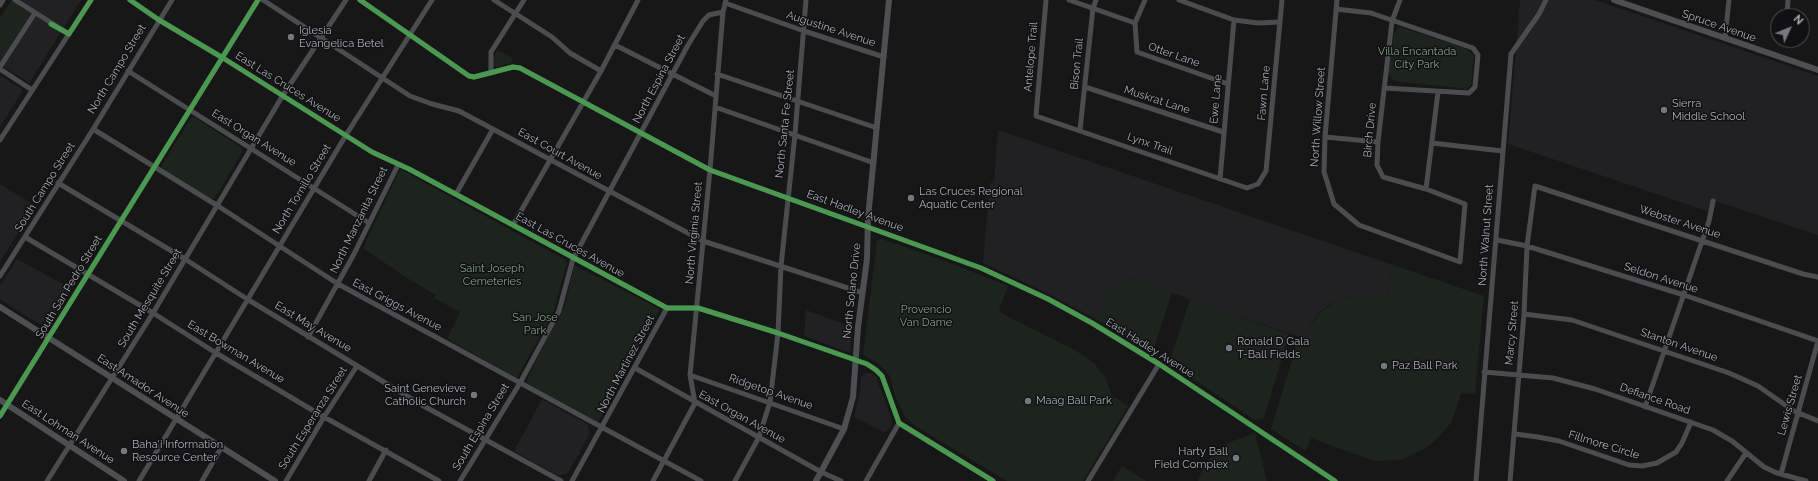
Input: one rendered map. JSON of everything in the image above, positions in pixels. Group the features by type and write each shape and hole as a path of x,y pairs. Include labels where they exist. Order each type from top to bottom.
{"main road":[{"name":"North Solano Drive","path":"816,481 844,428 853,398 889,0"},
{"name":"Spruce Avenue","path":"1614,0 1818,70"},
{"name":"East Amador Avenue","path":"0,306 275,481"},
{"name":"East Lohman Avenue","path":"0,400 124,481"}],"street":[{"path":"0,5 3,0"},
{"path":"15,0 69,34"},
{"path":"0,140 91,0"},
{"name":"East Las Cruces Avenue","path":"130,0 159,20 283,95 372,152 409,169 573,259 667,308 698,308 778,333 856,360 876,370 882,376 900,423"},
{"name":"North Campo Street","path":"93,129 172,0"},
{"name":"South San Pedro Street","path":"0,416 50,338 87,274 258,0"},
{"name":"East Court Avenue","path":"263,0 420,101 459,111 703,240 863,293"},
{"name":"South Mesquite Street","path":"47,481 153,313 283,95 346,0"},
{"name":"East Hadley Avenue","path":"360,0 469,76 474,77 513,68 520,68 710,170 981,268 1048,299 1092,323 1159,364 1335,481"},
{"name":"North Tornillo Street","path":"139,481 346,135 432,0"},
{"path":"494,0 552,37 570,53 601,71"},
{"path":"491,73 491,52 524,0"},
{"path":"513,225 601,71 638,0"},
{"name":"North Santa Fe Street","path":"735,481 759,437 770,402 778,333 781,266 787,197 795,134 806,0"},
{"name":"Antelope Trail","path":"1036,116 1046,0"},
{"path":"1069,0 1135,23 1145,0"},
{"name":"Bison Trail","path":"1080,130 1093,8 1096,0"},
{"path":"1179,0 1234,20 1258,23 1280,22"},
{"name":"Fawn Lane","path":"1258,184 1266,171 1282,0"},
{"name":"North Willow Street","path":"1337,0 1325,137 1324,172 1334,204 1359,225 1460,262 1465,204"},
{"name":"Birch Drive","path":"1400,0 1392,21 1378,142 1377,165 1383,177 1426,189 1465,204"},
{"name":"North Walnut Street","path":"1476,481 1484,372 1497,240 1502,151 1511,54 1539,14 1546,0"},
{"path":"1725,38 1729,0"},
{"name":"Augustine Avenue","path":"725,2 804,31 884,57"},
{"name":"North Virginia Street","path":"695,402 690,376 698,308 725,2"},
{"path":"1336,9 1371,13 1474,48 1478,55 1475,87 1468,93 1384,88"},
{"name":"North Espina Street","path":"520,383 559,311 573,259 672,75 703,21 709,15 723,12"},
{"path":"32,90 0,68 35,13"},
{"name":"Ewe Lane","path":"1220,179 1234,20"},
{"name":"Otter Lane","path":"1135,23 1137,52 1228,84"},
{"path":"615,45 716,96"},
{"name":"East Organ Avenue","path":"128,71 369,223"},
{"path":"718,74 877,128"},
{"name":"Muskrat Lane","path":"1085,86 1223,132"},
{"path":"1426,189 1438,92"},
{"path":"715,108 795,134 874,163"},
{"name":"Lynx Trail","path":"1036,116 1247,188 1258,184"},
{"name":"East Griggs Avenue","path":"93,129 154,168 218,206 338,284 701,481"},
{"name":"South Campo Street","path":"0,276 93,129"},
{"path":"456,194 493,129"},
{"path":"1325,137 1378,142"},
{"path":"1432,143 1502,151"},
{"name":"North Manzanita Street","path":"308,337 338,284 398,165"},
{"name":"East May Avenue","path":"58,183 185,259 308,337 420,404 561,481"},
{"name":"Webster Avenue","path":"1535,186 1803,274 1818,277"},
{"name":"Marcy Street","path":"1510,481 1515,434 1528,246 1535,186"},
{"path":"1645,407 1684,295 1710,216 1713,201"},
{"name":"East Bowman Avenue","path":"24,237 153,313 216,353 324,417 386,450 439,481"},
{"name":"Seldon Avenue","path":"1497,240 1528,246 1684,295 1818,341"},
{"name":"North Martinez Street","path":"572,481 667,308"},
{"name":"Stanton Avenue","path":"1524,314 1572,320 1741,378 1758,386 1798,413 1818,421"},
{"name":"Lewis Street","path":"1781,474 1818,341"},
{"path":"1088,481 1159,364"},
{"name":"South Esperanza Street","path":"286,481 324,417 357,366"},
{"name":"East Organ Avenue","path":"635,368 821,472 841,481"},
{"name":"Defiance Road","path":"1484,372 1518,374 1572,382 1691,422 1725,436 1760,464 1781,474 1806,481"},
{"name":"Ridgetop Avenue","path":"690,376 844,428"},
{"name":"South Espina Street","path":"460,481 520,383"},
{"path":"653,481 695,402"},
{"name":"Fillmore Circle","path":"1515,434 1555,440 1629,465 1642,466 1658,463 1676,452 1682,443 1691,422"},
{"path":"866,481 900,423 992,481"},
{"path":"202,481 221,448"},
{"path":"369,481 386,450"},
{"path":"1727,481 1746,453"},
{"path":"978,481 982,475"}],"shaded area":[{"path":"12,0 81,0 29,83 0,64 0,18"},
{"name":"Sierra Middle School","path":"1520,0 1595,0 1818,76 1818,235 1716,201 1713,213 1508,144"},
{"path":"0,76 22,89 22,92 0,127"},
{"path":"998,130 1393,265 1387,296 1351,296 1332,303 1319,312 1303,338 1128,278 1105,293 1099,321 1045,292 983,263 990,183 994,183"},
{"path":"0,184 35,206 0,262"},
{"path":"17,259 72,289 47,329 0,299 0,286"},
{"path":"806,310 853,327 850,351 848,352 804,336"},
{"path":"866,373 872,373 876,377 891,417 892,423 886,433 854,417 860,393 861,377"},
{"path":"542,399 587,424 590,433 568,473 559,476 514,451"}],"green space":[{"path":"11,1 26,11 28,15 0,59 0,18"},
{"name":"Villa Encantada City Park","path":"1400,27 1467,49 1474,56 1471,85 1467,89 1394,81 1388,74 1394,33"},
{"path":"497,50 513,58 511,63 497,67 494,66 493,59"},
{"path":"194,117 242,148 242,152 215,198 211,199 161,168 191,118"},
{"name":"Saint Joseph Cemeteries","path":"400,169 567,261 554,311 517,378 447,339 460,312 434,298 436,295 404,276 363,248"},
{"name":"Provencio Van Dame","path":"881,239 940,259 1008,286 999,310 1001,313 1075,350 1095,364 1106,379 1112,396 1128,406 1083,481 1007,481 917,427 906,418 895,396 890,376 878,363 863,355 877,241"},
{"path":"574,265 658,308 659,311 598,422 526,383 535,362 565,306"},
{"name":"Paz Ball Park","path":"1393,265 1484,296 1475,394 1461,393 1451,423 1438,438 1424,449 1400,460 1374,461 1311,438 1306,451 1271,429 1299,337 1303,338 1320,312 1335,302 1352,296 1387,296"},
{"path":"1127,278 1172,293 1152,354 1099,321 1105,293"},
{"name":"Ronald D Gala T-Ball Fields","path":"1190,299 1289,334 1264,418 1255,420 1169,363"},
{"name":"Harty Ball Field Complex","path":"1255,433 1267,481 1198,481 1204,465 1216,452 1230,442"},
{"path":"1122,466 1146,481 1113,481"}],"cycle path":[{"path":"51,24 69,34 91,0"},
{"path":"130,0 159,20 223,58 372,152 409,169 667,308 698,308 778,333 867,364 882,376 899,423 993,481"},
{"path":"0,416 258,0"},
{"path":"360,0 469,76 474,77 513,67 520,68 710,170 981,268 1048,299 1092,323 1159,364 1335,481"}],"place":[{"name":"Iglesia Evangelica Betel","path":"291,37"},
{"name":"Sierra Middle School","path":"1664,110"},
{"name":"Las Cruces Regional Aquatic Center","path":"911,198"},
{"name":"Ronald D Gala T-Ball Fields","path":"1229,348"},
{"name":"Paz Ball Park","path":"1384,366"},
{"name":"Saint Genevieve Catholic Church","path":"474,395"},
{"name":"Maag Ball Park","path":"1028,401"},
{"name":"Baha'i Information Resource Center","path":"124,451"},
{"name":"Harty Ball Field Complex","path":"1236,458"}],"park label":[{"name":"San Jose Park","path":"535,324"}]}
